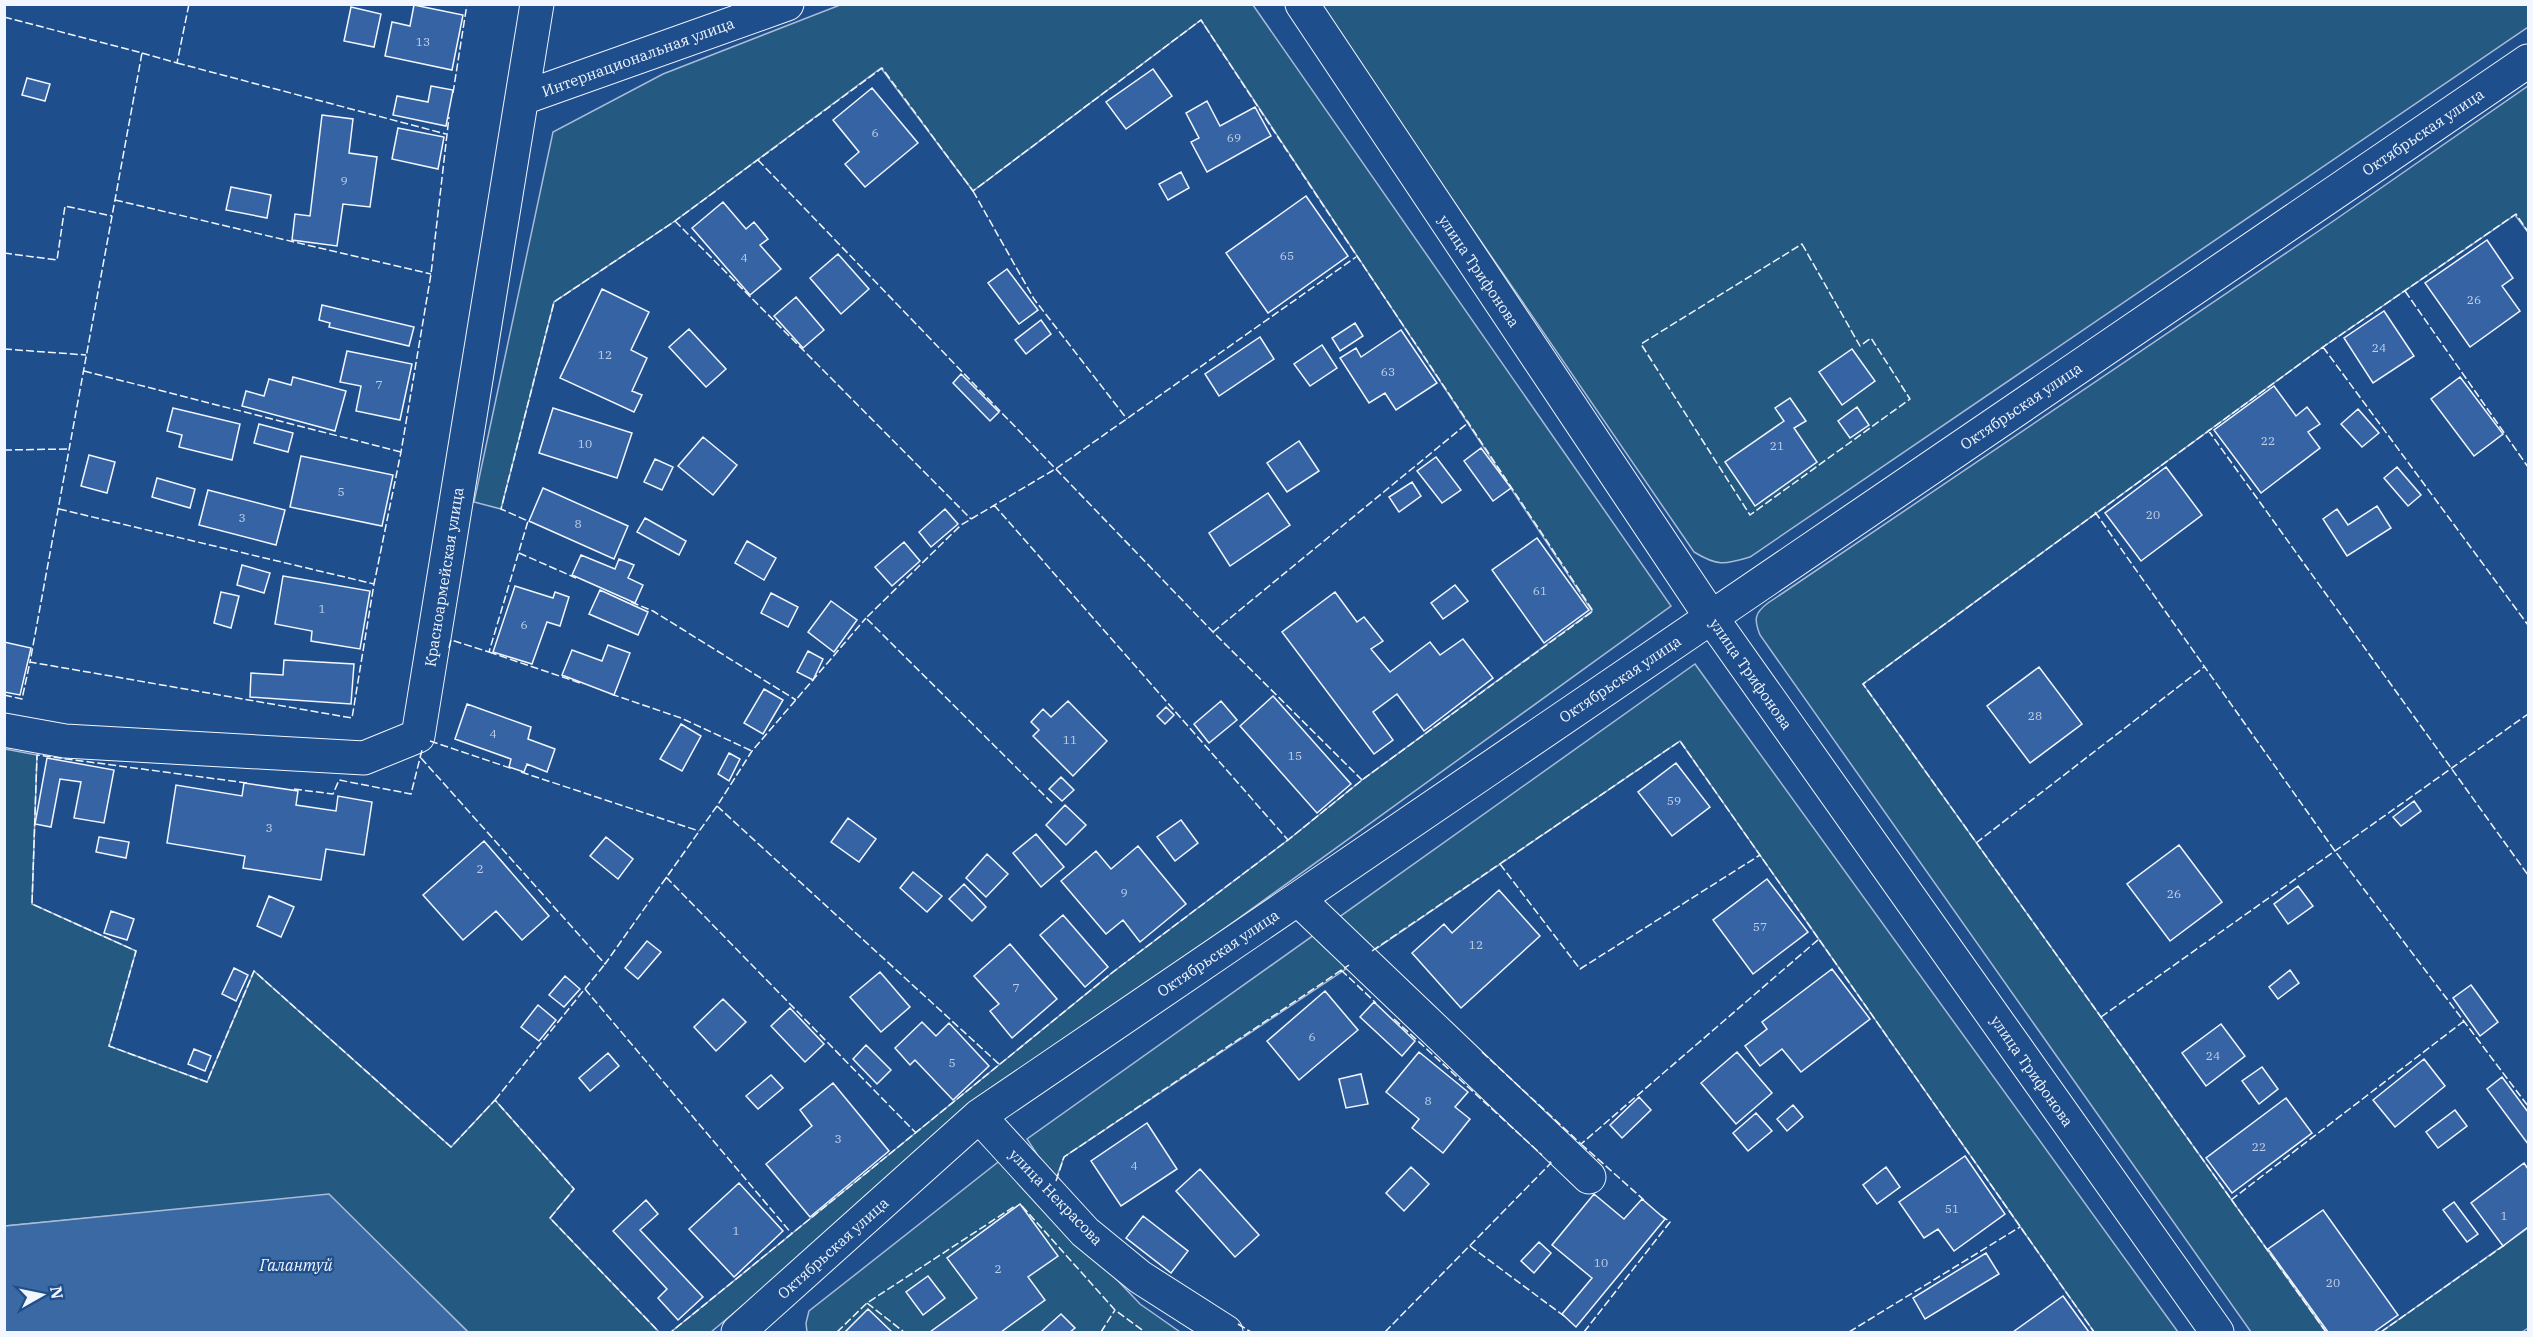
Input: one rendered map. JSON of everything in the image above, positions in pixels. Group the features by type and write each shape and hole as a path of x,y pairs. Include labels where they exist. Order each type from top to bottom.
{"street":[{"name":"Красноармейская улица","path":"4,730 66,741 364,758 418,736 537,4"},
{"name":"Интернациональная улица","path":"523,98 787,4"},
{"name":"улица Трифонова","path":"1302,4 1711,617 2217,1332"},
{"name":"Октябрьская улица","path":"738,1332 979,1116 2529,61"},
{"path":"1298,899 1589,1177"},
{"name":"улица Некрасова","path":"979,1116 1085,1232 1140,1277 1226,1332"}],"shaded area":[{"path":"2528,4 2528,27 1750,557 1721,563 1694,552 1319,5"},
{"path":"840,5 1253,5 1671,606 1199,947 908,1168 711,1332 671,1332 1113,972 1288,840 1362,780 1592,611 1201,20 973,191 881,68 675,221 554,302 501,509 474,502 553,132 663,74"},
{"path":"2528,86 2528,232 2515,215 2323,347 1863,684 2326,1332 2251,1332 1760,635 1756,617 1768,603 2332,222"},
{"path":"1695,664 2178,1332 2094,1332 1680,741 1373,951 1064,1157 1055,1182 1027,1139"},
{"path":"5,749 37,755 32,904 136,951 109,1046 207,1082 254,971 451,1147 495,1100 574,1189 550,1218 659,1332 468,1332 329,1195 5,1226"},
{"path":"1002,1159 1140,1304 1180,1332 807,1332 806,1323 809,1311"},
{"path":"2528,1228 2528,1328 2522,1332 2381,1332"}],"water":[{"name":"Галантуй","path":"329,1194 468,1332 5,1332 5,1226"}],"building":[{"path":"414,5 463,15 452,70 385,56 392,22 410,26"},
{"path":"351,7 381,14 374,47 344,41"},
{"path":"1153,69 1172,96 1126,129 1106,102"},
{"path":"27,78 50,84 45,101 22,95"},
{"path":"431,86 453,90 446,126 393,115 397,96 428,102"},
{"path":"872,88 918,143 865,187 845,164 859,152 833,120"},
{"path":"1207,101 1220,126 1255,107 1271,136 1207,172 1191,142 1199,138 1186,113"},
{"path":"322,115 353,119 349,153 377,157 370,207 343,204 337,246 292,240 295,214 310,216"},
{"path":"398,128 444,137 438,169 392,159"},
{"path":"1181,172 1189,188 1168,200 1159,184"},
{"path":"231,187 271,195 267,218 226,210"},
{"path":"1306,196 1348,256 1268,313 1226,253"},
{"path":"723,202 746,229 754,222 768,239 760,245 781,269 750,295 692,228"},
{"path":"2487,240 2513,278 2502,286 2520,311 2470,347 2425,283"},
{"path":"838,254 869,289 841,314 810,278"},
{"path":"1007,269 1038,310 1019,324 988,283"},
{"path":"602,289 649,312 631,350 647,358 632,391 642,395 634,412 560,378"},
{"path":"796,297 824,330 803,348 774,316"},
{"path":"322,305 414,327 409,346 329,327 330,323 319,320"},
{"path":"2384,311 2414,356 2373,383 2344,338"},
{"path":"1041,320 1051,334 1026,354 1015,340"},
{"path":"1355,323 1363,336 1340,351 1332,338"},
{"path":"689,329 726,369 706,387 669,347"},
{"path":"1401,330 1437,383 1396,410 1385,393 1369,403 1340,358 1356,348 1361,357"},
{"path":"1260,337 1274,359 1219,396 1205,374"},
{"path":"1322,345 1337,368 1310,386 1294,364"},
{"path":"1852,349 1875,381 1842,405 1819,372"},
{"path":"347,351 412,364 400,420 356,411 361,386 340,382"},
{"path":"961,374 999,412 990,421 953,383"},
{"path":"293,377 346,391 335,431 242,406 246,391 264,396 269,379 291,385"},
{"path":"2460,377 2503,434 2474,456 2431,399"},
{"path":"2274,386 2296,416 2307,407 2320,424 2308,432 2320,448 2261,493 2214,430"},
{"path":"1790,398 1806,421 1794,428 1817,462 1755,506 1725,462 1784,421 1775,408"},
{"path":"1857,407 1869,425 1850,438 1838,421"},
{"path":"173,408 240,424 232,460 179,447 182,435 167,431"},
{"path":"553,408 632,433 617,478 539,453"},
{"path":"2358,409 2379,433 2362,447 2341,424"},
{"path":"259,424 293,433 288,452 254,443"},
{"path":"703,437 737,465 713,495 678,466"},
{"path":"1299,441 1319,471 1287,492 1267,463"},
{"path":"1481,448 1511,488 1493,501 1464,461"},
{"path":"89,455 115,462 107,493 81,486"},
{"path":"301,456 393,475 382,526 290,507"},
{"path":"1436,457 1461,490 1442,503 1417,471"},
{"path":"655,459 673,467 662,490 644,482"},
{"path":"2166,467 2202,515 2141,561 2105,513"},
{"path":"2397,467 2421,495 2408,506 2384,478"},
{"path":"157,478 195,489 190,508 152,497"},
{"path":"1412,482 1421,496 1399,512 1389,497"},
{"path":"543,488 628,526 614,559 529,521"},
{"path":"208,490 285,510 276,545 199,525"},
{"path":"1268,493 1290,525 1230,566 1209,533"},
{"path":"2377,506 2391,528 2347,556 2323,519 2337,509 2348,525"},
{"path":"945,509 958,524 931,547 919,532"},
{"path":"645,518 686,541 679,555 637,532"},
{"path":"1537,538 1589,610 1544,643 1492,570"},
{"path":"747,541 776,558 764,580 735,563"},
{"path":"904,542 920,561 892,586 875,567"},
{"path":"581,555 615,569 619,559 634,565 628,578 643,585 635,603 572,575"},
{"path":"242,565 270,573 264,593 237,585"},
{"path":"283,576 370,591 360,649 311,641 312,631 275,624"},
{"path":"1455,585 1468,601 1443,619 1431,603"},
{"path":"515,586 553,598 555,592 569,597 560,626 547,622 532,664 493,652"},
{"path":"600,590 648,612 638,635 589,614"},
{"path":"221,592 239,596 231,628 214,623"},
{"path":"1335,592 1357,622 1364,617 1383,641 1371,649 1390,672 1430,642 1440,655 1463,639 1493,678 1424,731 1397,694 1373,712 1393,740 1374,754 1282,632"},
{"path":"771,593 798,607 788,627 761,613"},
{"path":"831,601 857,620 834,652 808,632"},
{"path":"4,642 31,648 20,695 4,692"},
{"path":"608,645 630,653 614,695 562,675 572,650 602,661"},
{"path":"808,651 823,659 813,680 797,672"},
{"path":"284,660 354,664 351,704 250,697 251,673 283,675"},
{"path":"2039,667 2082,724 2030,763 1987,706"},
{"path":"764,689 783,700 763,734 744,723"},
{"path":"1273,696 1351,784 1317,813 1240,726"},
{"path":"1068,701 1107,741 1073,776 1033,736 1039,730 1031,722 1043,709 1051,717"},
{"path":"1221,701 1237,720 1209,743 1194,724"},
{"path":"467,704 531,727 528,739 555,749 547,772 527,764 524,772 509,767 511,759 455,739"},
{"path":"1166,707 1174,715 1165,724 1157,716"},
{"path":"681,724 701,736 682,771 660,759"},
{"path":"729,753 740,759 729,781 718,774"},
{"path":"47,758 114,770 104,823 74,818 81,782 60,779 51,827 35,824"},
{"path":"1676,763 1710,807 1672,836 1638,792"},
{"path":"1061,777 1074,790 1062,801 1049,789"},
{"path":"244,783 298,791 296,805 336,811 338,796 372,802 364,855 326,849 321,880 243,868 245,856 167,843 176,785 242,796"},
{"path":"2414,801 2421,811 2401,826 2393,817"},
{"path":"1065,805 1086,825 1066,845 1046,825"},
{"path":"848,818 876,839 859,862 831,842"},
{"path":"1181,820 1198,843 1175,861 1157,837"},
{"path":"1036,834 1064,867 1041,887 1013,853"},
{"path":"99,837 129,842 126,858 96,852"},
{"path":"606,837 633,859 618,879 590,856"},
{"path":"484,841 549,916 522,940 496,911 463,940 423,895"},
{"path":"2179,845 2222,902 2170,941 2127,884"},
{"path":"1138,846 1186,904 1140,942 1123,920 1106,934 1061,881 1096,851 1111,869"},
{"path":"987,854 1008,874 986,897 966,878"},
{"path":"913,872 942,896 927,912 900,888"},
{"path":"1767,879 1808,932 1753,974 1713,920"},
{"path":"964,884 986,907 972,921 949,899"},
{"path":"2298,886 2313,906 2288,924 2274,904"},
{"path":"1499,890 1540,936 1461,1008 1412,953 1444,924 1452,933"},
{"path":"269,896 294,907 281,937 257,926"},
{"path":"111,911 134,919 127,940 104,933"},
{"path":"1063,915 1108,967 1085,987 1040,935"},
{"path":"647,941 661,952 638,979 625,968"},
{"path":"1010,944 1057,999 1012,1038 990,1011 999,1004 974,976"},
{"path":"234,968 248,975 236,1001 222,994"},
{"path":"1832,969 1870,1019 1801,1072 1782,1049 1760,1066 1745,1046 1767,1029 1762,1022"},
{"path":"2290,970 2299,983 2278,999 2269,987"},
{"path":"880,972 910,1007 881,1032 850,997"},
{"path":"565,976 580,989 564,1007 549,995"},
{"path":"2471,985 2498,1022 2480,1036 2453,998"},
{"path":"1325,991 1358,1030 1299,1080 1267,1041"},
{"path":"723,999 746,1022 716,1051 694,1027"},
{"path":"1374,1002 1415,1041 1402,1056 1360,1017"},
{"path":"538,1005 556,1020 539,1041 521,1027"},
{"path":"790,1008 824,1044 805,1062 771,1026"},
{"path":"922,1022 936,1036 949,1023 989,1066 953,1100 915,1060 910,1065 895,1048"},
{"path":"2221,1024 2245,1056 2206,1086 2182,1053"},
{"path":"866,1045 891,1070 877,1084 853,1059"},
{"path":"194,1049 211,1056 205,1071 188,1064"},
{"path":"1419,1052 1468,1092 1455,1107 1470,1119 1443,1153 1412,1128 1419,1119 1386,1092"},
{"path":"1737,1052 1772,1093 1736,1124 1701,1083"},
{"path":"608,1053 619,1066 590,1091 579,1078"},
{"path":"2424,1059 2445,1086 2395,1127 2373,1100"},
{"path":"2262,1067 2278,1089 2259,1104 2242,1081"},
{"path":"1361,1074 1368,1104 1346,1108 1339,1079"},
{"path":"771,1075 783,1088 758,1109 746,1096"},
{"path":"2502,1077 2528,1112 2528,1144 2487,1089"},
{"path":"833,1083 889,1151 810,1217 766,1164 812,1126 800,1110"},
{"path":"1639,1097 1651,1110 1622,1138 1610,1125"},
{"path":"2286,1098 2312,1133 2232,1193 2206,1158"},
{"path":"1793,1105 1803,1117 1787,1131 1777,1119"},
{"path":"2455,1110 2467,1126 2438,1148 2426,1132"},
{"path":"1756,1113 1772,1131 1748,1151 1733,1133"},
{"path":"1147,1123 1177,1169 1121,1206 1091,1161"},
{"path":"1965,1156 2005,1214 1954,1251 1938,1229 1924,1238 1899,1202"},
{"path":"2524,1163 2528,1169 2528,1227 2503,1246 2471,1203"},
{"path":"1411,1167 1429,1184 1404,1211 1386,1193"},
{"path":"1886,1167 1900,1187 1877,1204 1863,1185"},
{"path":"1200,1169 1259,1235 1235,1257 1176,1191"},
{"path":"739,1183 783,1231 734,1277 689,1229"},
{"path":"1594,1194 1624,1219 1642,1199 1665,1219 1576,1327 1562,1314 1592,1278 1552,1245"},
{"path":"646,1200 658,1214 640,1230 703,1297 678,1320 658,1298 667,1289 613,1231"},
{"path":"2454,1202 2478,1234 2467,1242 2443,1210"},
{"path":"1020,1204 1058,1256 1028,1277 1045,1300 1001,1332 930,1332 977,1298 947,1258"},
{"path":"2323,1210 2398,1315 2374,1332 2328,1332 2268,1249"},
{"path":"1143,1216 1188,1251 1171,1273 1126,1238"},
{"path":"1539,1242 1551,1253 1534,1273 1521,1261"},
{"path":"1986,1253 1999,1274 1925,1319 1913,1298"},
{"path":"928,1276 945,1298 923,1315 906,1292"},
{"path":"2063,1296 2089,1332 2013,1332"},
{"path":"868,1309 892,1332 845,1332"},
{"path":"1061,1314 1075,1328 1070,1332 1041,1332"}],"fence":[{"path":"142,53 177,63 189,4"},
{"path":"453,93 467,4"},
{"path":"4,17 142,53 30,662"},
{"path":"449,648 451,640 489,652 528,521 501,509 554,302 675,221 882,68 973,191 1201,20 1593,611 1362,780 1288,840 1113,972 671,1332"},
{"path":"177,63 446,134"},
{"path":"4,695 22,699 30,662 352,718 374,584 401,452 431,274 449,117"},
{"path":"758,160 1213,632 1362,780"},
{"path":"973,191 1034,299 1127,419"},
{"path":"115,200 431,274"},
{"path":"4,253 57,260 65,206 112,216"},
{"path":"2326,1332 1863,684 2323,347 2516,214 2528,232"},
{"path":"675,221 971,519"},
{"path":"1802,244 1860,346 1871,338 1910,399 1750,515 1641,344 1802,244"},
{"path":"1052,803 866,618 961,525 1057,468 1356,257"},
{"path":"2405,291 2528,467"},
{"path":"2323,347 2528,625"},
{"path":"4,349 86,355"},
{"path":"84,371 401,452"},
{"path":"1213,632 1469,422"},
{"path":"2208,430 2528,875"},
{"path":"4,450 69,449"},
{"path":"994,505 1288,840"},
{"path":"59,509 374,584"},
{"path":"2095,512 2335,851 2528,1106"},
{"path":"519,553 576,578"},
{"path":"631,602 653,611 796,700"},
{"path":"421,758 605,964 717,806 752,751 866,618"},
{"path":"489,652 583,684"},
{"path":"1976,843 2204,667"},
{"path":"611,694 681,718 752,751"},
{"path":"2101,1017 2528,714"},
{"path":"430,741 513,769"},
{"path":"1372,951 1680,741 2094,1332"},
{"path":"294,789 333,794 339,780 411,794 422,750"},
{"path":"247,783 37,755 32,904 136,951 109,1046 207,1082 254,971 451,1147 495,1100 574,1189 550,1218 659,1332"},
{"path":"521,772 699,831"},
{"path":"717,806 999,1064"},
{"path":"1500,864 1580,969 1760,855"},
{"path":"666,877 916,1133"},
{"path":"1482,1052 1581,1144 1819,939"},
{"path":"495,1100 605,964"},
{"path":"1056,1181 1064,1157 1349,965"},
{"path":"1341,970 1376,1003"},
{"path":"585,989 792,1234"},
{"path":"1394,1019 1542,1155"},
{"path":"2231,1200 2464,1021"},
{"path":"1581,1144 1644,1200"},
{"path":"1385,1332 1551,1163 1549,1161"},
{"path":"837,1332 867,1303 1015,1206"},
{"path":"1022,1206 1115,1310 1145,1332"},
{"path":"1584,1332 1670,1222 1662,1216"},
{"path":"1849,1332 2020,1227"},
{"path":"2381,1332 2506,1244"},
{"path":"1470,1246 1564,1316"},
{"path":"867,1303 904,1332"},
{"path":"1101,1332 1115,1310"},
{"path":"1238,1324 1251,1332"}]}
